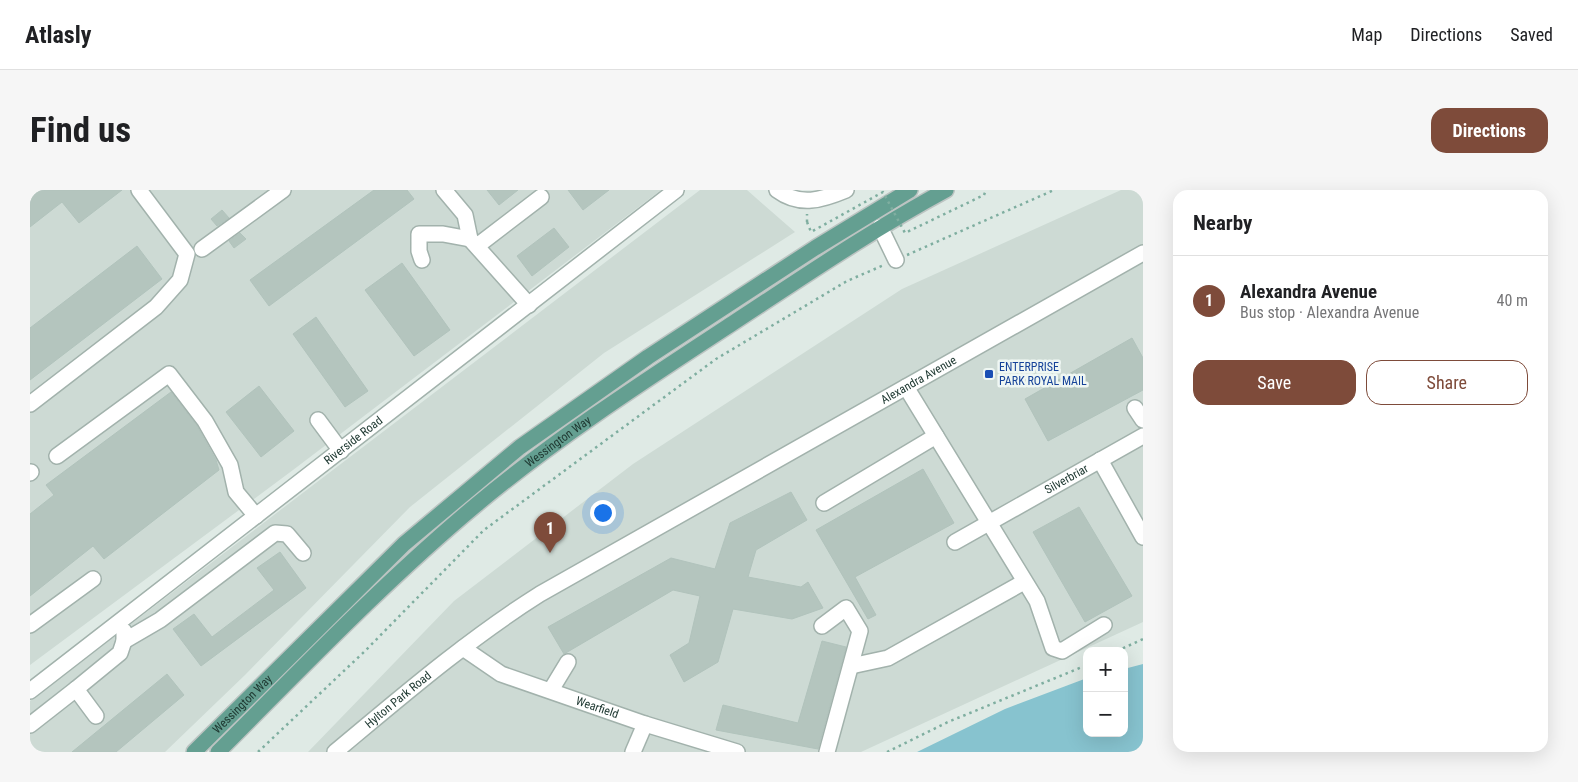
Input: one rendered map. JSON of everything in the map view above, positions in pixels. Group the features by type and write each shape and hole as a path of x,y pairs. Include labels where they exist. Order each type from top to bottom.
{"main road":[{"name":"Wessington Way","path":"194,752 404,544 520,447 648,357 814,248 910,190"},
{"name":"Wessington Way","path":"218,752 410,564 477,505 532,461 653,376 880,227 946,190"}],"street":[{"path":"30,404 156,307 180,280 187,254 139,190"},
{"path":"202,250 282,190"},
{"path":"444,190 464,215 473,243 529,305"},
{"name":"Riverside Road","path":"30,691 676,190"},
{"path":"777,190 793,200 807,202 828,198 846,190"},
{"path":"473,243 541,197"},
{"path":"880,227 896,260"},
{"path":"422,260 418,250 420,234 443,234 473,243"},
{"name":"Alexandra Avenue","path":"463,648 500,619 540,594 1143,253"},
{"path":"57,456 169,374 205,421 230,465 236,492 256,516"},
{"path":"906,388 1024,582 1038,601 1053,648 1062,651 1104,625"},
{"path":"318,420 341,451"},
{"path":"824,503 936,436"},
{"name":"Silverbriar","path":"955,542 1143,436"},
{"path":"1100,460 1143,537"},
{"path":"124,640 160,620 275,533 287,534 302,553"},
{"path":"30,625 93,579"},
{"path":"851,666 888,658 1024,582"},
{"path":"822,626 846,608 860,631 827,752"},
{"path":"30,725 120,653 124,640 123,619"},
{"name":"Wearfield","path":"463,648 501,674 719,750 737,752"},
{"name":"Hylton Park Road","path":"335,752 463,648"},
{"path":"551,690 568,662"},
{"path":"76,689 96,716"},
{"path":"633,752 645,724"}],"path":[{"path":"807,222 811,232 883,192 905,233 984,195 986,190"},
{"path":"258,752 365,651 484,530 716,360 847,282 1054,190"},
{"path":"1126,647 1143,639"},
{"path":"887,752 948,722 1083,667"}],"shaded area":[{"path":"30,190 661,190 293,470 30,665"},
{"path":"700,190 747,190 795,232 604,353 410,507 245,675 165,752 30,752 30,701"},
{"path":"1121,190 1143,190 1143,622 1089,647 1083,647 1083,650 861,752 308,752 454,601 633,464 902,289"}],"water":[{"path":"1143,664 1143,752 917,752 1005,709 1083,680 1083,737 1128,737 1128,668"}],"building":[{"path":"30,190 122,190 79,223 62,202 30,227"},
{"path":"374,190 407,190 414,199 269,306 250,280"},
{"path":"487,190 518,190 499,205"},
{"path":"568,190 609,190 583,210"},
{"path":"222,210 229,218 217,226 211,219"},
{"path":"554,228 569,247 532,276 517,256"},
{"path":"240,233 246,239 234,248 229,241"},
{"path":"137,246 162,279 30,380 30,328"},
{"path":"402,263 450,330 414,356 365,290"},
{"path":"316,317 368,391 345,407 293,334"},
{"path":"1132,338 1143,358 1143,390 1048,441 1025,399"},
{"path":"259,386 294,431 261,457 226,412"},
{"path":"171,392 197,426 216,460 219,470 104,559 93,546 30,596 30,514 54,495 46,485"},
{"path":"923,469 954,523 855,577 876,615 868,619 816,530"},
{"path":"791,492 807,520 756,550 748,577 801,587 808,582 823,608 792,619 733,609 718,662 684,682 670,655 689,643 700,596 673,590 564,654 548,627 671,558 715,569 730,523"},
{"path":"1079,507 1132,596 1085,622 1033,532"},
{"path":"280,552 306,588 201,666 173,629 194,614 212,637 274,590 257,568"},
{"path":"822,641 846,647 818,749 716,730 723,705 798,723"},
{"path":"167,674 184,695 116,752 72,752"}],"place":[{"name":"ENTERPRISE PARK ROYAL MAIL","path":"989,374"},
{"name":"Alexandra Avenue","path":"550,553"}]}
